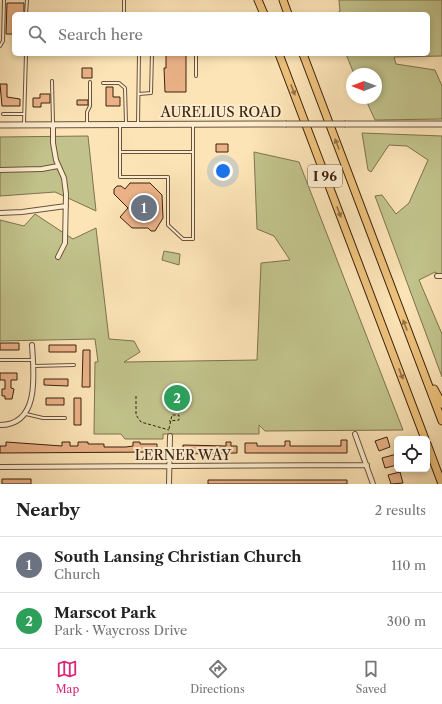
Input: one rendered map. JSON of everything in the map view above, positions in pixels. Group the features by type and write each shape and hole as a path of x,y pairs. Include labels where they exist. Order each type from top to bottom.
{"highway":[{"path":"258,0 263,12"},
{"path":"283,0 287,12"},
{"name":"I 96","path":"280,56 423,436"},
{"name":"I 96","path":"304,56 442,421"},
{"path":"419,362 442,404"},
{"path":"430,452 442,484"},
{"path":"430,459 438,484"}],"street":[{"name":"AURELIUS ROAD","path":"0,125 442,124"},
{"path":"53,125 53,143 58,166 65,185 66,206 65,243 58,257"},
{"path":"0,170 42,169 58,166"},
{"path":"0,213 22,212 66,206"},
{"path":"0,425 15,423 26,414 30,404 33,360 32,345"},
{"path":"355,434 373,484"},
{"path":"169,484 170,436"},
{"name":"LERNER WAY","path":"0,467 367,465"}],"lane":[{"path":"0,46 3,41 4,0"},
{"path":"26,12 27,0"},
{"path":"124,0 124,12"},
{"path":"24,125 26,56"},
{"path":"138,124 139,56"},
{"path":"139,94 151,93 152,56"},
{"path":"196,56 196,76"},
{"path":"52,81 53,125"},
{"path":"87,124 87,112 90,106 90,82"},
{"path":"103,83 119,83 125,88 120,152 120,177 168,177 168,225 183,239 192,239 193,124"},
{"path":"3,114 24,114"},
{"path":"120,152 193,152"},
{"path":"0,360 33,360"},
{"path":"32,366 74,365"},
{"path":"26,414 39,418 65,418"}],"path":[{"path":"136,396 136,415 141,422 169,430 170,421 172,415 179,415 179,420 170,421"}],"green space":[{"path":"339,0 442,0 442,56 394,57 396,64 435,70 442,86 442,119 375,120 368,104 382,104 382,68 352,68 347,56 430,56 430,12 339,12 340,11"},
{"path":"362,133 442,136 442,276 435,272 419,280 442,334 442,377 375,196 382,195 396,214 409,203 428,160 407,146 389,145 371,172 368,170"},
{"path":"88,136 96,211 55,192 0,196 0,137"},
{"path":"254,152 299,162 403,430 265,431 259,425 259,434 163,434 163,439 125,439 121,434 94,434 95,362 98,362 95,339 0,341 0,220 24,226 35,214 73,239 96,228 109,339 134,341 140,352 124,362 257,360 261,263 290,260 274,236 257,229"},
{"path":"164,251 180,254 179,265 162,260"}],"building":[{"path":"7,3 24,3 24,12 12,12 12,34 6,34"},
{"path":"166,56 186,56 186,92 165,92 164,68 166,68"},
{"path":"82,68 92,68 92,78 82,78"},
{"path":"0,84 7,84 7,97 20,99 20,106 2,106"},
{"path":"106,87 113,87 113,97 120,97 120,106 106,106"},
{"path":"40,94 50,94 50,103 41,103 41,107 33,107 33,98 40,98"},
{"path":"77,100 88,100 88,105 77,105"},
{"path":"216,144 228,144 228,152 216,152"},
{"path":"130,183 150,183 162,195 163,218 155,231 151,231 148,228 132,228 120,217 128,208 114,194 114,189 117,186 121,186 125,189"},
{"path":"0,343 19,343 19,350 0,350"},
{"path":"49,345 76,345 76,352 49,352"},
{"path":"83,350 90,350 90,387 82,387"},
{"path":"0,373 17,373 17,380 11,380 11,388 14,389 12,399 5,399 5,396 2,396 2,389 5,389 5,380 0,380"},
{"path":"44,379 68,379 68,386 44,385"},
{"path":"46,398 64,398 64,405 46,405"},
{"path":"74,398 81,398 81,425 74,425"},
{"path":"387,437 390,447 379,451 375,441"},
{"path":"341,440 347,440 347,453 245,453 245,443 257,443 257,446 285,446 285,441 290,441 290,446 341,446"},
{"path":"6,442 62,446 62,442 70,442 70,446 78,446 78,442 88,442 88,444 104,444 104,447 126,447 133,446 133,442 140,442 140,444 157,444 157,452 0,453 0,446 6,446"},
{"path":"226,442 231,442 231,446 237,446 237,453 183,454 183,445 226,446"},
{"path":"394,455 394,466 385,468 382,458"},
{"path":"400,472 403,483 391,484 388,475"},
{"path":"2,479 31,479 31,484 2,484"},
{"path":"208,480 347,480 347,484 208,484"}],"place":[{"name":"South Lansing Christian Church","path":"144,208"},
{"name":"Marscot Park","path":"177,398"}]}
